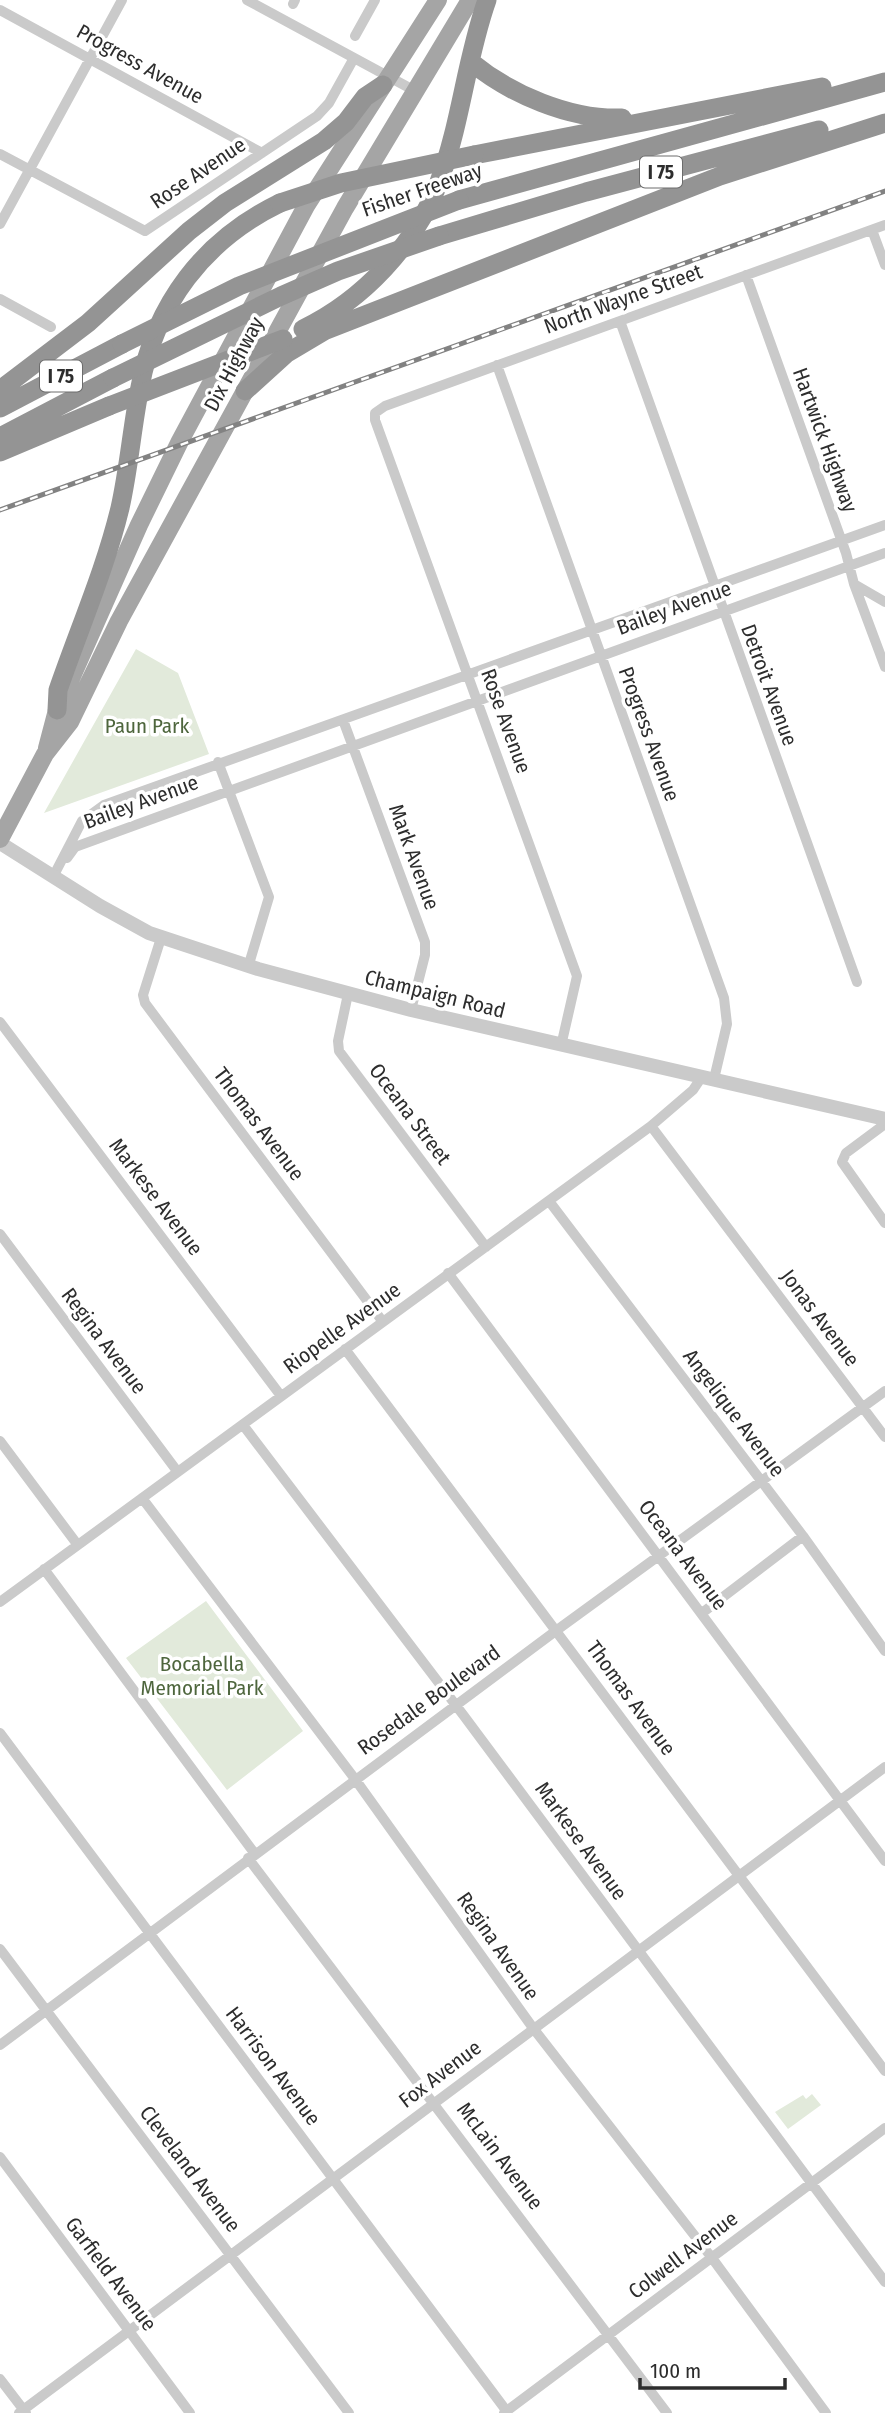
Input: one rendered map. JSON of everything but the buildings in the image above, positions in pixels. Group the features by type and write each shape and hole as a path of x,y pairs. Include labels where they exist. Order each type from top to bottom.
{"highway":[{"path":"0,452 109,406 283,339 358,294 389,263 417,225 439,183 487,0"},
{"path":"471,62 524,93 570,112 607,119 662,117"},
{"path":"57,710 58,690 112,538 126,479 140,384 165,310 205,254 243,223 279,203 341,183 885,74"},
{"path":"0,390 88,323 189,231 225,203 324,141 346,122 365,97 386,81"},
{"name":"Fisher Freeway","path":"0,408 239,286 459,200 885,82"},
{"name":"I 75","path":"0,437 113,378 338,271 439,236 586,192 885,113"},
{"path":"245,391 287,353 324,331 720,176 885,123"}],"main road":[{"name":"Dix Highway","path":"45,754 57,710 139,525 180,441 306,206 438,0"},
{"name":"Dix Highway","path":"0,841 45,754 70,722 118,621 345,208 470,0"}],"street":[{"path":"0,223 122,0"},
{"path":"247,0 354,58 386,81 417,92"},
{"path":"355,36 374,0"},
{"name":"Progress Avenue","path":"0,10 262,153"},
{"name":"Rose Avenue","path":"0,154 145,231 323,111 354,58"},
{"name":"North Wayne Street","path":"375,413 385,406 885,225"},
{"path":"873,230 885,265"},
{"name":"Hartwick Highway","path":"746,275 885,667"},
{"path":"0,299 51,327"},
{"name":"Detroit Avenue","path":"620,321 856,982"},
{"name":"Progress Avenue","path":"497,365 724,998 727,1024 707,1078"},
{"name":"Rose Avenue","path":"375,413 375,420 577,976 561,1046"},
{"name":"Bailey Avenue","path":"53,877 73,836 94,809 218,762 343,720 885,525"},
{"name":"Bailey Avenue","path":"53,877 75,847 885,553"},
{"path":"854,584 885,602"},
{"name":"Mark Avenue","path":"343,720 425,942 425,955 411,1010"},
{"path":"218,762 269,897 250,964"},
{"name":"Champaign Road","path":"0,841 100,906 160,938 411,1010 885,1121"},
{"name":"Thomas Avenue","path":"160,938 143,995 145,1003 383,1322"},
{"name":"Oceana Street","path":"348,994 338,1041 339,1051 486,1247"},
{"name":"Markese Avenue","path":"0,1022 281,1396"},
{"name":"Riopelle Avenue","path":"0,1602 651,1126 707,1078"},
{"path":"885,1121 846,1153 842,1162 885,1223"},
{"name":"Jonas Avenue","path":"651,1126 885,1437"},
{"name":"Angelique Avenue","path":"549,1201 803,1536 885,1651"},
{"name":"Regina Avenue","path":"0,1234 177,1471"},
{"name":"Oceana Avenue","path":"448,1273 885,1861"},
{"name":"Thomas Avenue","path":"345,1349 885,2071"},
{"name":"Rosedale Boulevard","path":"0,2045 355,1779 885,1391"},
{"name":"Markese Avenue","path":"243,1425 456,1705 885,2282"},
{"path":"0,1441 77,1544"},
{"name":"Regina Avenue","path":"142,1498 355,1779 533,2028 712,2258 826,2413"},
{"path":"702,1613 803,1536"},
{"name":"McLain Avenue","path":"44,1569 251,1856 667,2413"},
{"name":"Harrison Avenue","path":"3,1737 506,2412"},
{"name":"Fox Avenue","path":"23,2412 435,2101 885,1767"},
{"name":"Cleveland Avenue","path":"0,1949 349,2413"},
{"name":"Colwell Avenue","path":"506,2412 885,2128"},
{"name":"Garfield Avenue","path":"0,2157 190,2413"},
{"path":"0,2379 23,2412"}],"green space":[{"name":"Paun Park","path":"136,649 178,673 209,754 44,813"},
{"name":"Bocabella Memorial Park","path":"206,1601 303,1731 227,1790 126,1658"},
{"path":"812,2094 821,2105 788,2129 775,2112 803,2095 806,2099"}],"railway":[{"path":"0,510 885,191"}]}
